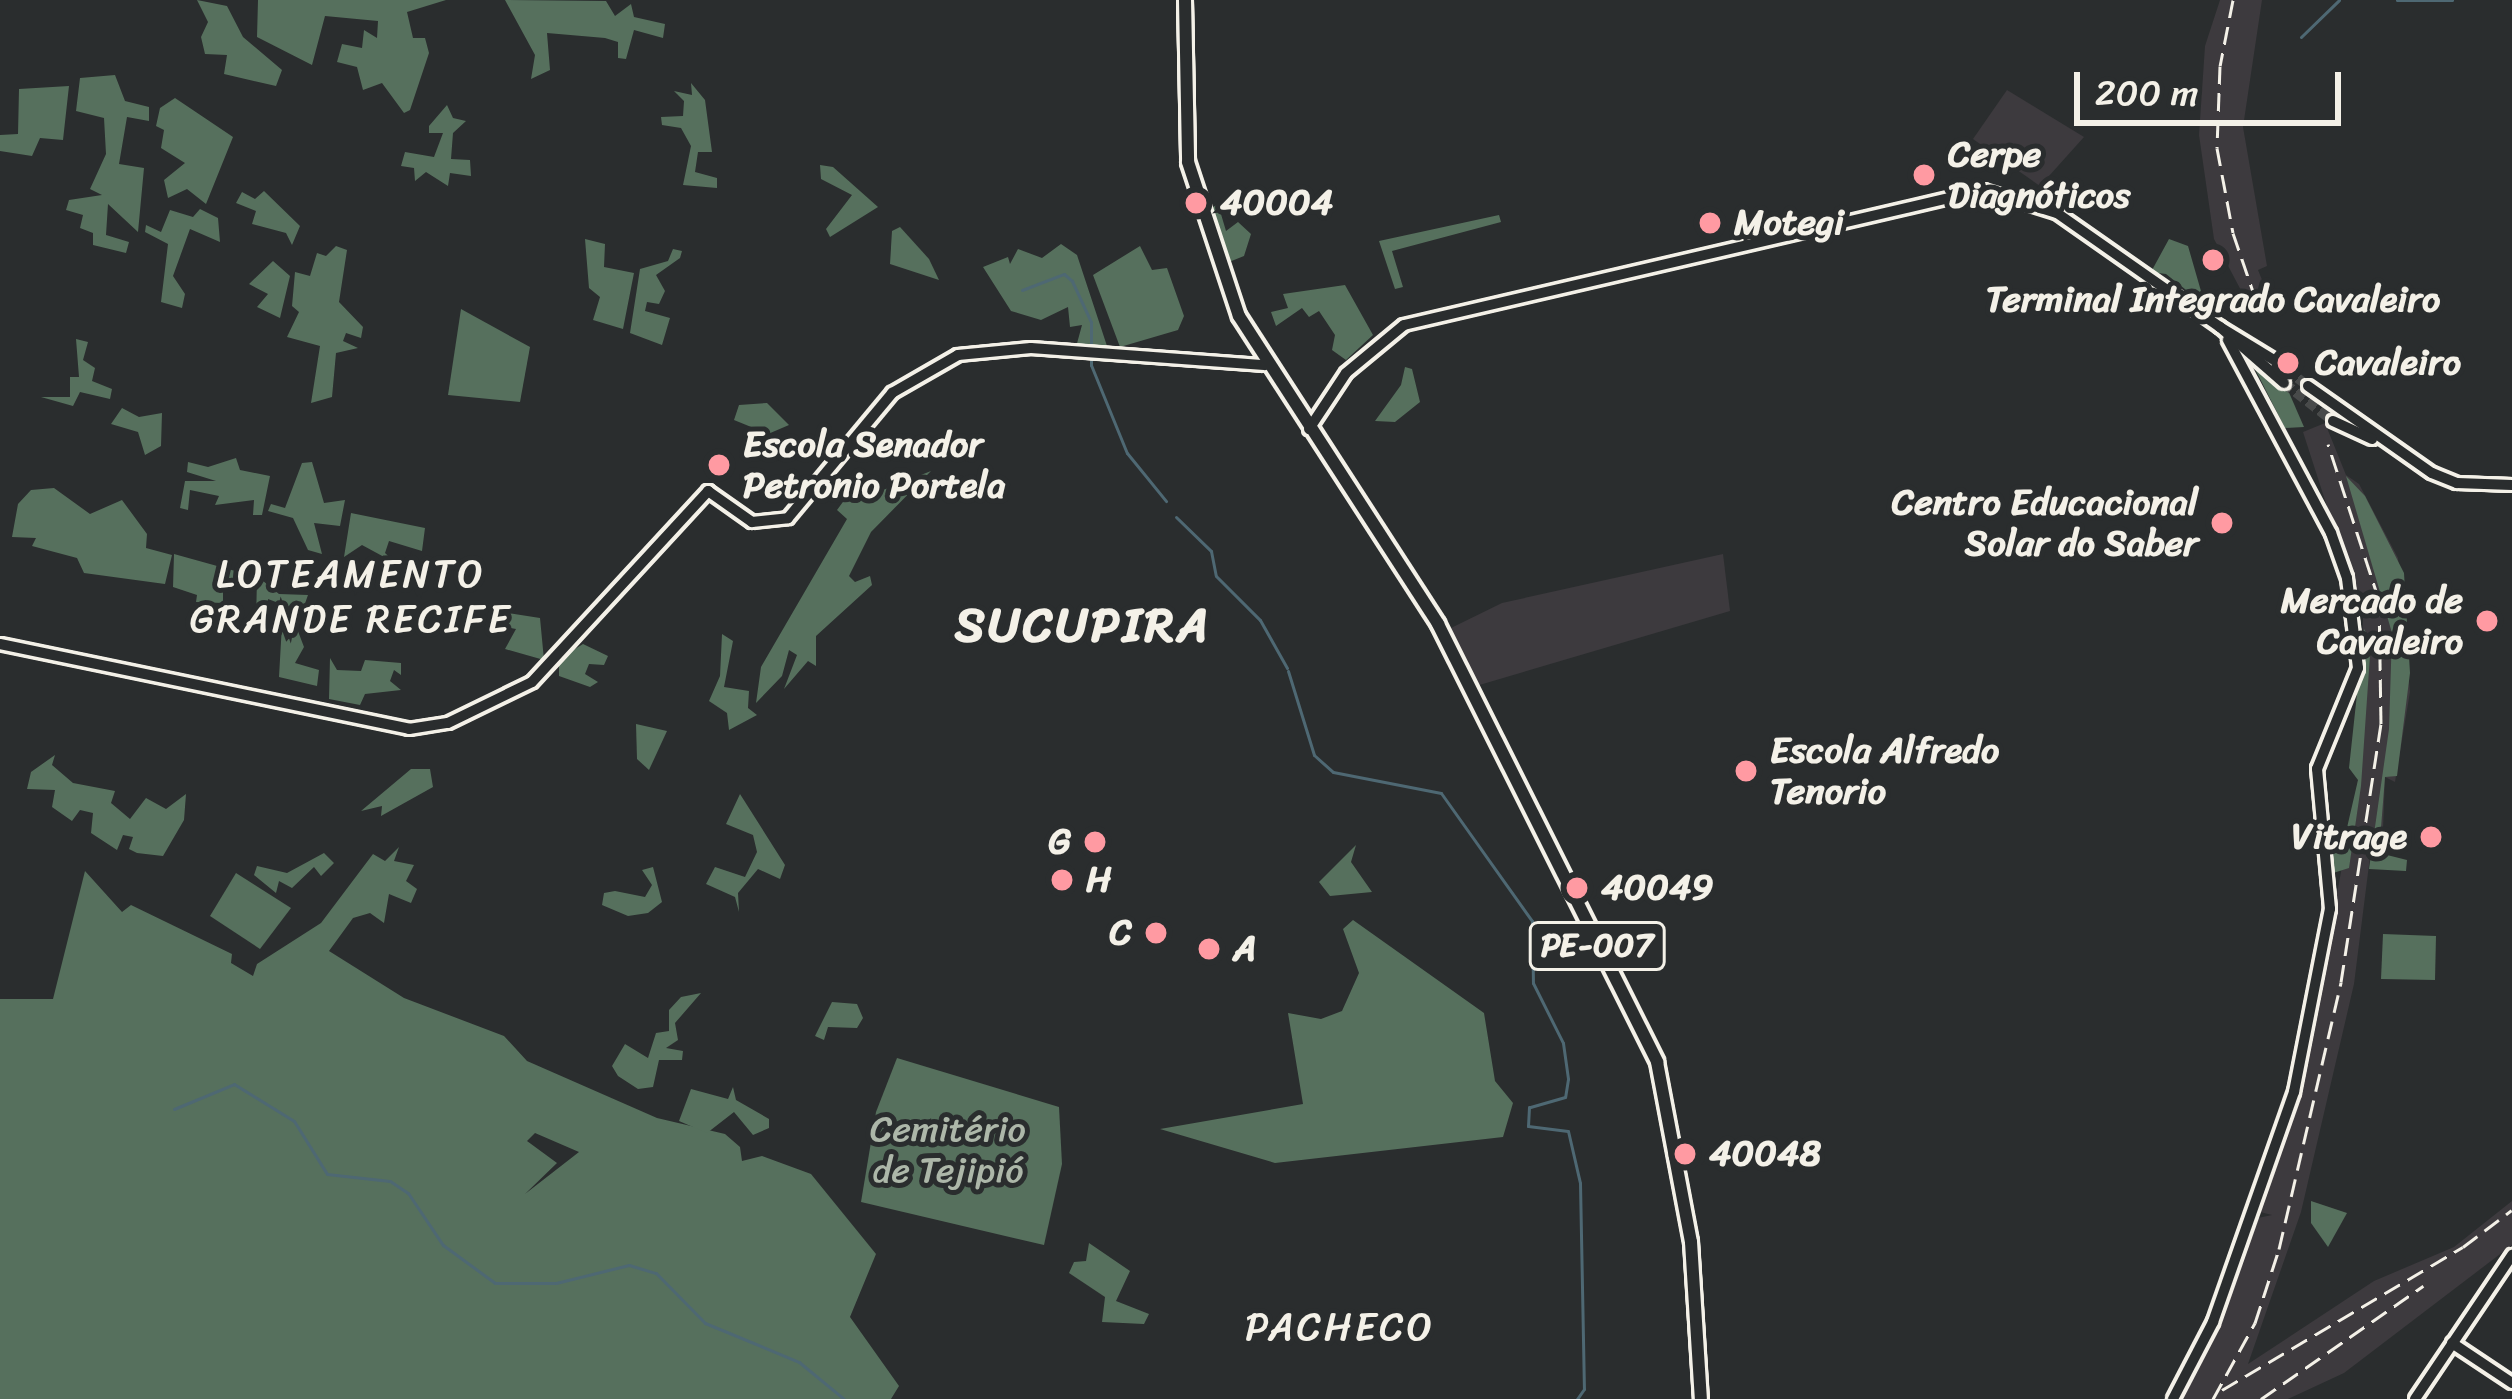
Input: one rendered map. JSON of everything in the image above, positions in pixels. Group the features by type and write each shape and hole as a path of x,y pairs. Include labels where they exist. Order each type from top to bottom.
{"main road":[{"name":"PE-007","path":"1185,0 1181,119 1196,201 1264,365 1411,576 1657,1062 1691,1242 1701,1399"},
{"path":"1309,429 1346,373 1404,325 1983,190 2056,213 2274,360"},
{"path":"2173,1399 2209,1333 2273,1164 2330,910 2317,769 2356,680 2353,610 2332,533 2220,327"},
{"path":"2228,340 2284,383"},
{"path":"0,644 409,729 448,723 532,682 708,491 752,522 779,523 892,393 932,366 988,346 1264,365"},
{"path":"2308,386 2375,440"},
{"path":"2333,421 2447,480 2512,485"},
{"path":"2416,1398 2512,1256"},
{"path":"2452,1342 2512,1383"}],"shaded area":[{"path":"2220,0 2262,0 2243,127 2267,266 2258,270 2274,309 2255,317 2214,239 2199,135 2205,46"},
{"path":"2007,90 2084,137 2040,186 1973,139"},
{"path":"2325,423 2346,475 2359,484 2398,558 2410,692 2395,782 2385,777 2382,857 2370,857 2354,984 2301,1212 2248,1364 2374,1281 2454,1247 2512,1201 2512,1245 2344,1373 2288,1399 2179,1399 2258,1218 2272,1215 2260,1212 2314,1018 2358,780 2363,618 2303,432"},
{"path":"1723,554 1730,611 1476,686 1451,628 1502,603"}],"green space":[{"path":"197,0 227,6 243,37 282,70 276,86 224,74 227,55 205,54 201,37 208,22"},
{"path":"258,0 446,0 407,12 413,38 425,38 429,53 410,110 404,113 382,83 363,90 357,67 337,62 342,44 362,48 364,30 377,38 378,21 325,16 312,65 257,37"},
{"path":"505,0 606,1 615,16 631,4 634,17 665,24 663,38 634,30 626,59 618,58 618,42 547,33 550,70 531,79 535,55"},
{"path":"115,75 125,101 149,107 149,121 127,117 119,164 144,168 138,232 108,204 106,235 129,242 126,253 93,245 93,233 80,228 83,215 66,210 69,200 102,195 90,189 106,154 104,118 76,111 80,78"},
{"path":"691,83 705,100 712,152 698,152 695,172 717,178 717,188 683,185 691,146 681,128 662,125 661,117 683,116 684,101 674,91 692,95"},
{"path":"69,86 63,140 40,138 32,156 0,151 0,135 18,134 19,89"},
{"path":"175,98 233,137 206,204 187,189 168,198 164,180 185,163 161,148 164,130 156,126 160,108"},
{"path":"447,105 453,118 466,121 453,133 451,159 470,160 471,176 450,173 448,186 426,172 415,181 414,168 401,166 405,152 434,157 443,133 429,133 429,126"},
{"path":"820,165 833,167 878,207 830,237 826,229 852,195 821,179"},
{"path":"264,191 300,226 292,245 286,233 252,224 256,211 236,203 242,192 255,199"},
{"path":"1218,204 1226,231 1238,222 1251,234 1244,256 1224,264 1208,210"},
{"path":"200,209 218,218 220,242 190,229 173,276 185,294 182,308 161,302 168,244 145,232 146,225 161,232 170,210 193,217"},
{"path":"1499,215 1501,222 1392,251 1403,287 1395,289 1379,241"},
{"path":"900,227 929,259 939,280 890,264 892,231"},
{"path":"585,239 605,244 604,267 634,273 623,329 593,320 600,297 589,288"},
{"path":"2169,239 2188,246 2205,305 2166,274 2151,272"},
{"path":"1061,244 1077,255 1107,346 1100,350 1076,347 1082,325 1070,327 1068,307 1041,320 1011,311 983,267 1008,257 1010,264 1018,249 1042,258"},
{"path":"336,246 347,250 339,302 363,327 361,338 346,333 343,341 358,348 336,353 332,397 311,403 320,346 287,337 299,312 292,306 295,272 310,276 317,253 326,256"},
{"path":"1140,246 1152,270 1167,268 1184,316 1178,330 1120,347 1093,275"},
{"path":"673,249 682,251 680,258 656,275 665,291 659,304 647,302 645,311 670,318 662,345 630,333 640,269 668,261"},
{"path":"273,261 290,276 280,318 257,307 268,294 249,284"},
{"path":"1345,285 1373,335 1346,360 1332,350 1335,335 1319,311 1309,317 1302,308 1276,326 1271,312 1288,308 1283,294"},
{"path":"461,309 530,347 520,402 448,395"},
{"path":"76,339 88,342 83,360 95,368 92,381 112,389 110,399 80,392 73,406 41,397 70,397 70,377 79,377"},
{"path":"2252,363 2287,388 2304,427 2285,428"},
{"path":"1405,367 1412,369 1420,402 1395,422 1375,421 1401,385"},
{"path":"767,403 789,425 768,434 734,420 739,405"},
{"path":"122,408 139,417 162,413 161,446 145,455 138,432 111,424"},
{"path":"236,458 240,470 270,476 262,515 253,515 254,500 215,505 219,496 190,490 188,510 180,508 185,481 216,481 187,472 188,462 208,467"},
{"path":"312,462 324,503 345,500 340,526 314,523 322,554 308,550 293,518 268,511 271,504 285,508 302,463"},
{"path":"931,471 871,532 849,576 855,582 870,576 872,585 816,636 816,666 808,661 784,689 797,655 789,650 782,676 756,703 761,667 847,519 837,510 851,491 865,484 878,492"},
{"path":"2346,476 2365,496 2404,573 2410,673 2397,776 2385,777 2379,853 2407,860 2406,871 2369,869 2389,729 2392,633"},
{"path":"54,488 90,514 122,500 147,534 146,548 172,555 165,584 84,573 77,558 32,546 36,538 12,537 18,504 31,490"},
{"path":"351,513 425,528 422,551 389,541 385,553 397,564 362,545 344,557"},
{"path":"174,554 246,574 246,581 223,580 223,603 196,602 197,595 173,587"},
{"path":"257,576 279,594 308,595 302,612 268,599 267,623 256,624"},
{"path":"508,613 540,618 544,660 505,649 516,629 506,627"},
{"path":"282,624 296,626 304,647 295,663 319,670 317,686 279,677"},
{"path":"2364,629 2371,641 2361,786 2349,868 2330,874 2324,833 2346,832 2358,780 2349,768"},
{"path":"722,634 733,641 724,687 749,691 748,708 757,715 729,730 727,713 709,701 720,676"},
{"path":"583,644 608,656 604,665 589,664 585,674 598,682 590,687 559,676 559,659"},
{"path":"330,658 337,670 361,671 365,660 401,663 401,675 394,670 390,681 401,690 365,694 360,705 329,699"},
{"path":"636,724 667,731 649,770 637,759"},
{"path":"55,755 52,765 73,783 115,791 111,803 130,819 146,798 166,809 186,794 184,820 163,856 129,849 133,837 123,835 117,850 91,833 93,813 80,810 72,821 52,807 55,790 27,789 31,772"},
{"path":"411,769 430,769 433,787 381,816 382,806 361,811"},
{"path":"740,794 785,865 780,879 758,869 738,893 739,912 735,897 706,884 715,867 745,877 757,852 753,835 726,824"},
{"path":"1356,845 1351,862 1372,892 1330,896 1319,882"},
{"path":"399,847 394,861 414,865 406,881 417,889 411,903 389,894 384,923 370,913 353,918 329,951 404,998 504,1036 527,1061 657,1118 725,1134 740,1147 742,1161 762,1156 811,1174 876,1254 850,1317 899,1386 891,1399 0,1399 0,999 53,999 85,871 122,912 131,905 232,954 231,963 253,976 257,964 321,923 373,854 385,861","holes":["535,1133 579,1152 525,1194 557,1163 527,1141"]},
{"path":"324,853 334,863 321,876 314,867 292,888 279,881 276,893 254,875 257,866 287,873"},
{"path":"653,867 662,902 648,913 628,916 602,905 604,893 645,897 652,885 642,870"},
{"path":"236,873 291,908 260,949 210,916"},
{"path":"1353,920 1484,1013 1495,1081 1513,1103 1503,1137 1275,1163 1160,1129 1303,1104 1288,1013 1321,1019 1342,1011 1359,973 1343,929"},
{"path":"2383,934 2436,936 2435,980 2381,979"},
{"path":"701,993 675,1023 678,1040 666,1048 683,1051 682,1060 659,1060 653,1087 638,1089 618,1076 612,1066 625,1044 648,1058 656,1033 669,1031 669,1010 681,997"},
{"path":"832,1002 857,1004 863,1018 857,1028 828,1027 824,1040 815,1036"},
{"name":"Cemitério de Tejipió","path":"897,1058 1059,1107 1062,1164 1044,1245 861,1202 876,1112"},
{"path":"733,1087 736,1100 769,1119 769,1128 753,1135 734,1112 707,1133 679,1121 691,1089 728,1099"},
{"path":"2311,1201 2347,1213 2328,1247 2311,1223"},
{"path":"1089,1243 1130,1271 1116,1301 1149,1314 1144,1324 1102,1322 1105,1297 1069,1273 1074,1262 1086,1261"}],"waterway":[{"path":"2301,37 2339,0"},
{"path":"2397,0 2452,0"},
{"path":"1022,290 1064,274 1072,281 1091,322 1091,365 1127,453 1166,501"},
{"path":"1176,517 1211,551 1216,576 1260,620 1287,668"},
{"path":"1288,671 1314,755 1333,772 1441,793 1532,921 1533,983 1563,1043 1568,1079 1565,1097 1529,1107 1528,1126 1568,1131 1580,1183 1584,1389 1577,1399"},
{"path":"174,1109 234,1084 294,1121 327,1174 390,1181 408,1193 443,1245 495,1283 556,1283 629,1265 656,1273 705,1323 799,1362 844,1399"}],"tunnel":[{"path":"2274,360 2308,386"},
{"path":"2284,383 2333,421"}],"railway":[{"path":"2233,0 2220,66 2217,148 2233,233 2261,315"},
{"path":"2213,1399 2255,1323 2279,1249 2341,982 2381,724 2379,600 2328,444"},
{"path":"2222,1390 2463,1247 2512,1210"},
{"path":"2261,1399 2423,1286"}],"place":[{"name":"Cerpe Diagnóticos","path":"1924,175"},
{"name":"40004","path":"1196,203"},
{"name":"Motegi","path":"1710,223"},
{"name":"Terminal Integrado Cavaleiro","path":"2213,260"},
{"name":"Cavaleiro","path":"2288,363"},
{"name":"Escola Senador Petronio Portela","path":"719,465"},
{"name":"Centro Educacional Solar do Saber","path":"2222,523"},
{"name":"Mercado de Cavaleiro","path":"2487,621"},
{"name":"Escola Alfredo Tenorio","path":"1746,771"},
{"name":"Vitrage","path":"2431,837"},
{"name":"G","path":"1095,842"},
{"name":"H","path":"1062,880"},
{"name":"40049","path":"1577,888"},
{"name":"C","path":"1156,933"},
{"name":"A","path":"1209,949"},
{"name":"40048","path":"1685,1154"}],"district":[{"name":"LOTEAMENTO GRANDE RECIFE","path":"351,598"},
{"name":"SUCUPIRA","path":"1083,625"},
{"name":"PACHECO","path":"1340,1327"}]}
